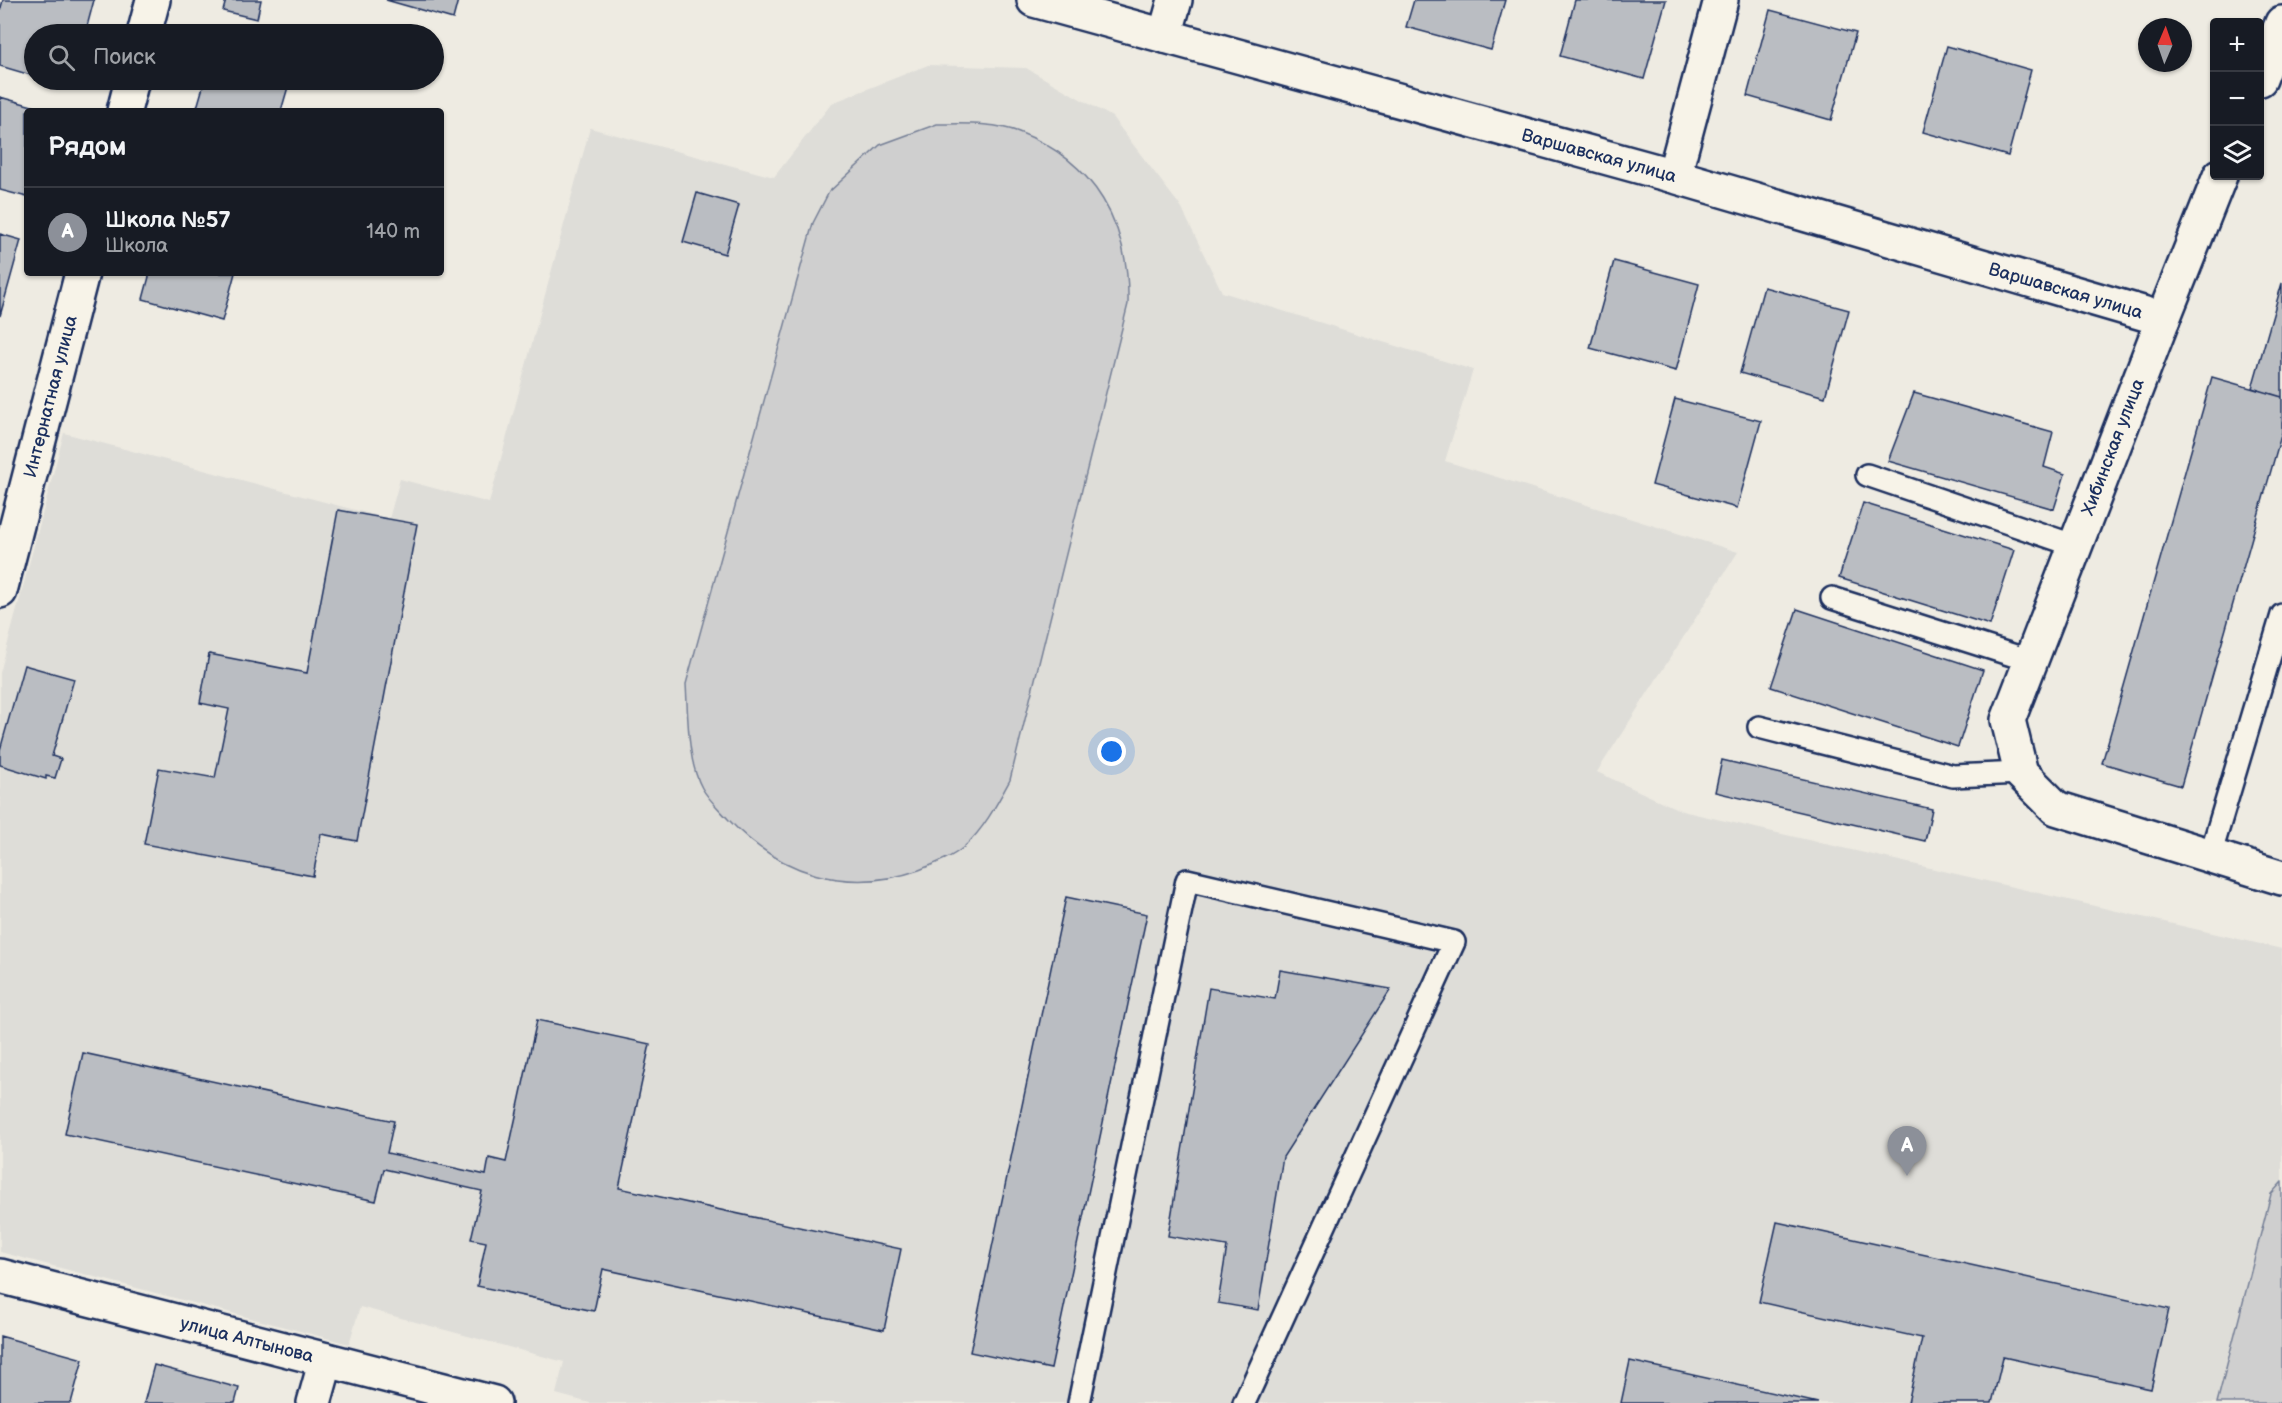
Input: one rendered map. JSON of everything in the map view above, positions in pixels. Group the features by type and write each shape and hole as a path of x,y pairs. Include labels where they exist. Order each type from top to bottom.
{"street":[{"path":"147,24 153,0"},
{"name":"Варшавская улица","path":"1034,0 1674,176 2163,319"},
{"path":"1165,36 1175,0"},
{"path":"1674,176 1721,0"},
{"path":"2262,72 2282,23"},
{"path":"125,108 129,90"},
{"name":"Хибинская улица","path":"2022,773 2008,720 2218,180"},
{"name":"Интернатная улица","path":"0,591 81,276"},
{"path":"2022,773 2056,808 2282,878"},
{"name":"улица Алтынова","path":"0,1276 494,1403"},
{"path":"314,1403 326,1360"}],"lane":[{"path":"1867,475 2076,546"},
{"path":"1832,598 2031,661"},
{"path":"2210,856 2282,615"},
{"path":"1759,728 1953,776 2022,773"},
{"path":"1079,1403 1187,880 1454,942 1244,1403"}],"shaded area":[{"path":"928,65 1026,68 1112,117 1181,207 1222,292 1473,370 1445,461 1738,552 1597,772 1682,811 2282,949 2282,1403 590,1403 556,1394 564,1362 360,1307 349,1344 0,1252 0,673 64,433 389,519 400,479 489,503 590,128 774,177 832,103"},
{"path":"937,124 978,124 1009,129 1046,144 1068,160 1087,178 1103,199 1114,223 1127,275 1128,304 1010,780 990,816 978,832 954,854 919,870 892,877 866,880 840,879 792,866 769,854 748,838 707,796 693,765 686,684 813,223 829,192 880,145"},
{"path":"2282,1182 2282,1403 2217,1403 2271,1194"}],"building":[{"path":"3,0 94,0 88,24 24,24 24,73 0,66 0,11"},
{"path":"226,0 261,0 257,19 223,11"},
{"path":"386,0 458,0 453,19"},
{"path":"1414,0 1505,0 1491,50 1406,27"},
{"path":"1575,0 1666,0 1644,79 1560,56"},
{"path":"1770,10 1856,33 1831,120 1747,96"},
{"path":"1947,46 2031,70 2008,156 1923,132"},
{"path":"202,90 287,90 282,108 197,108"},
{"path":"0,97 39,108 24,108 24,196 0,190"},
{"path":"697,193 739,205 725,254 683,242"},
{"path":"0,234 21,240 0,316"},
{"path":"1614,261 1699,284 1676,371 1590,348"},
{"path":"149,276 234,276 222,321 143,299"},
{"path":"2282,283 2282,397 2252,388"},
{"path":"1764,287 1849,310 1825,397 1740,373"},
{"path":"2212,377 2282,397 2282,432 2181,786 2102,763"},
{"path":"1914,393 2053,432 2044,467 2065,474 2054,509 1888,461"},
{"path":"1675,399 1761,421 1737,508 1652,485"},
{"path":"1863,503 2014,550 1990,625 1839,578"},
{"path":"338,510 417,524 357,841 321,834 313,876 144,844 159,768 215,778 229,709 200,703 209,654 307,673"},
{"path":"1797,609 1983,670 1958,747 1771,687"},
{"path":"24,665 74,679 52,756 61,759 55,778 46,776 46,779 0,765 0,750"},
{"path":"1722,760 1932,809 1925,841 1715,792"},
{"path":"1066,897 1147,914 1051,1369 970,1352"},
{"path":"1280,970 1391,989 1283,1157 1258,1310 1218,1303 1227,1246 1168,1236 1209,988 1275,999"},
{"path":"537,1020 650,1044 619,1188 901,1249 884,1330 603,1269 594,1311 477,1286 486,1242 471,1239 482,1191 384,1169 376,1201 65,1134 83,1053 394,1121 387,1153 486,1175 489,1158 506,1162"},
{"path":"1777,1222 2169,1309 2151,1389 2003,1357 1992,1403 1908,1403 1922,1338 1759,1302"},
{"path":"0,1336 83,1359 71,1403 0,1403"},
{"path":"1630,1361 1818,1403 1621,1403"},
{"path":"154,1365 239,1388 235,1403 144,1403"}],"place":[{"name":"Школа №57","path":"1907,1176"}]}
